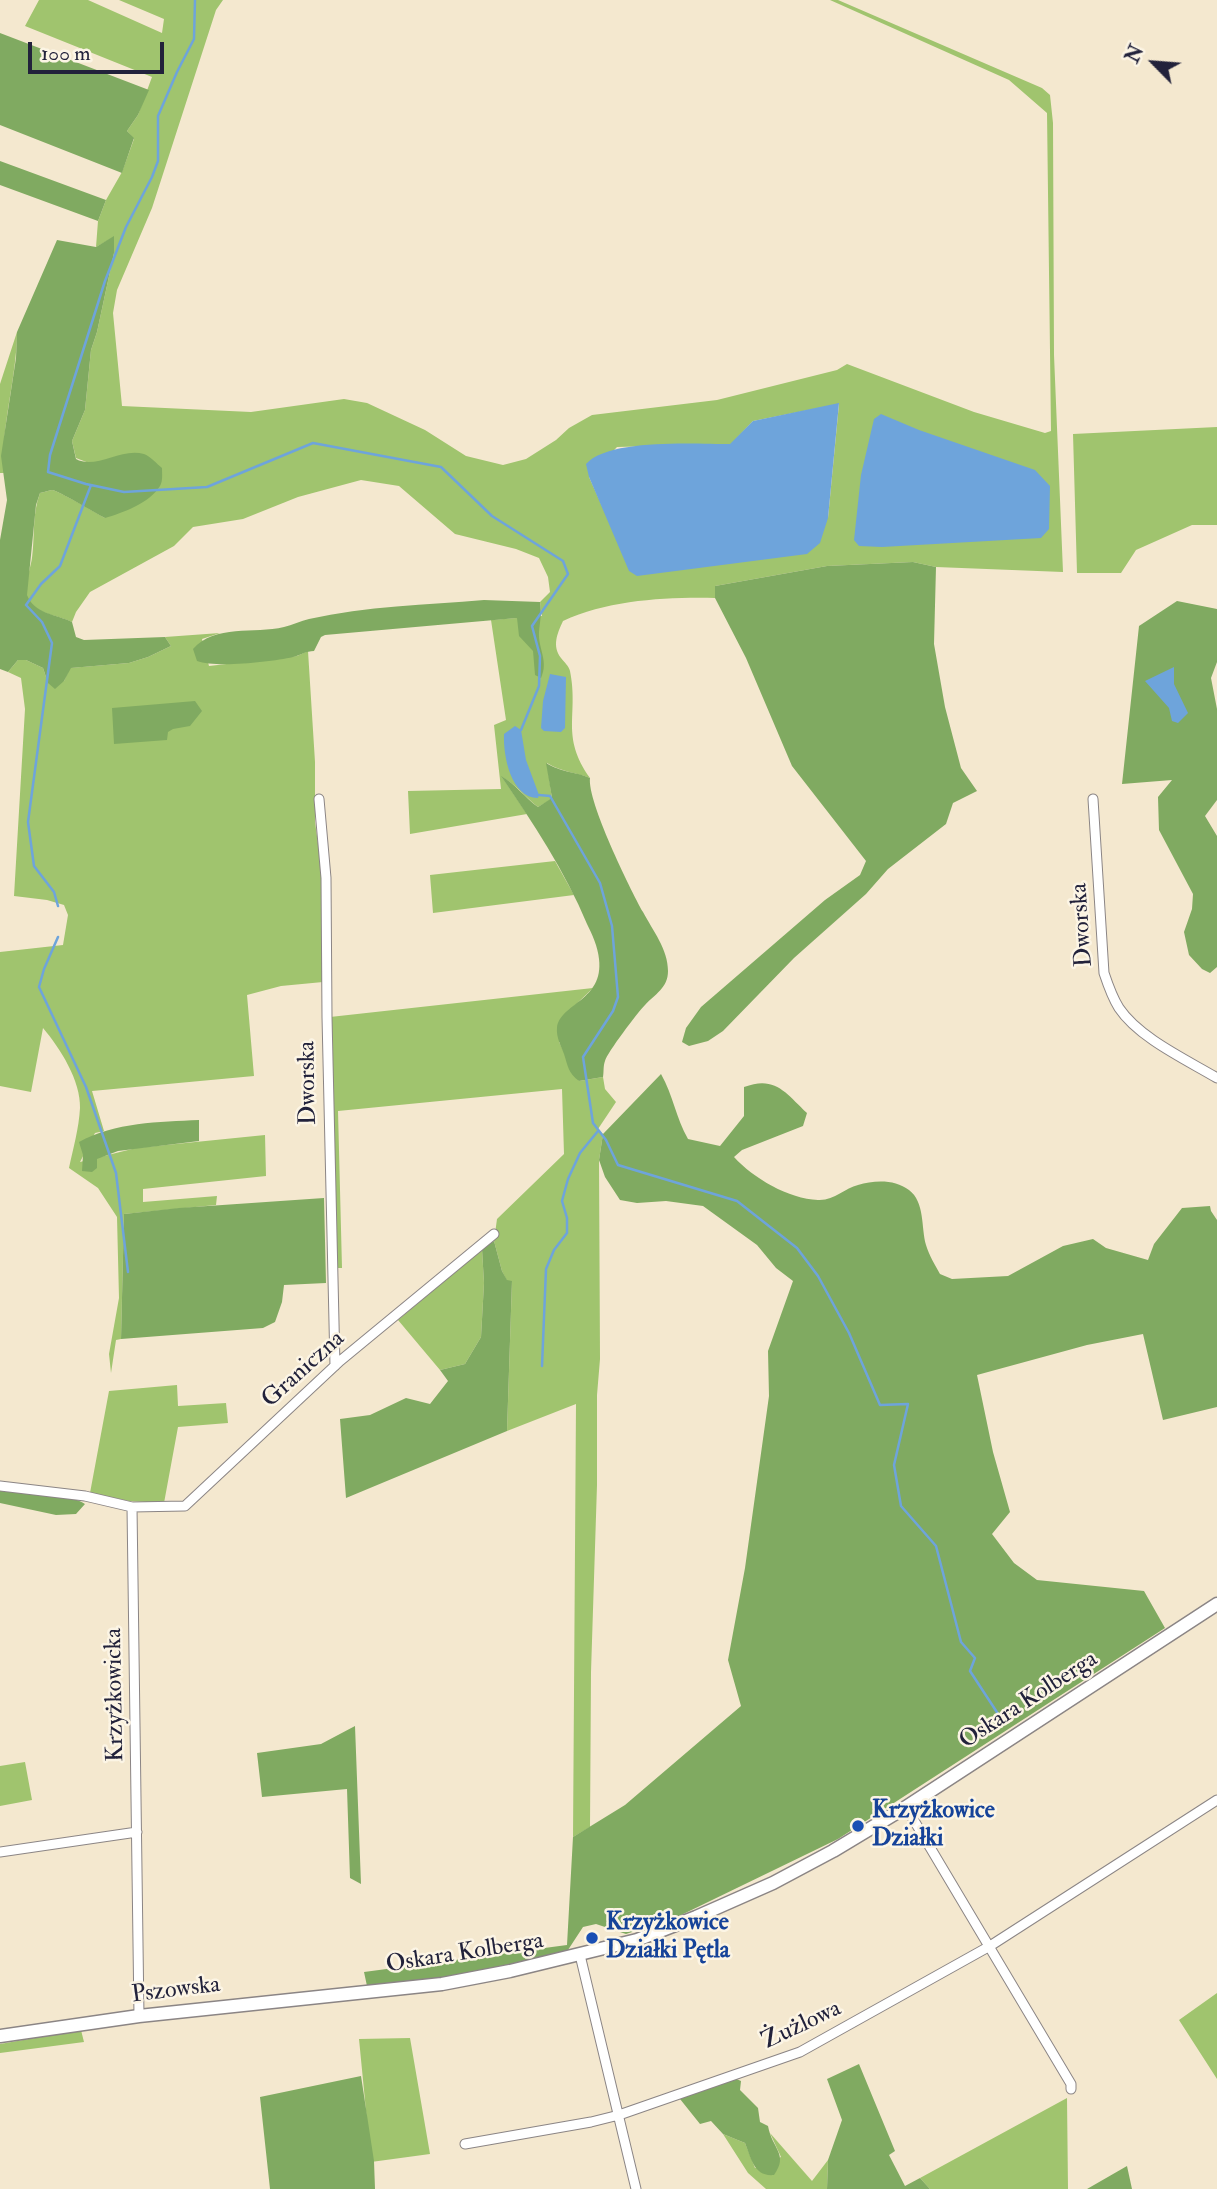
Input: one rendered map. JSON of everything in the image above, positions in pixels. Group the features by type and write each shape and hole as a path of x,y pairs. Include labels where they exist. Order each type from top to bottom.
{"main road":[{"name":"Oskara Kolberga","path":"358,1991 442,1983 580,1955 637,1940 773,1883 906,1807 1217,1604"},
{"name":"Pszowska","path":"0,2036 139,2016 358,1991"}],"street":[{"name":"Dworska","path":"319,799 326,878 335,1366"},
{"name":"Dworska","path":"1093,799 1104,972 1111,992 1134,1025 1161,1045 1217,1078"},
{"name":"Graniczna","path":"132,1507 185,1506 335,1366 494,1234"},
{"path":"0,1486 85,1496 132,1507"},
{"name":"Krzyżkowicka","path":"132,1507 139,2016"},
{"name":"Żużlowa","path":"465,2144 618,2115 800,2052 990,1946 1217,1800"},
{"path":"906,1807 1071,2084 1071,2089"},
{"path":"0,1852 137,1832"},
{"path":"580,1955 636,2189"}],"green space":[{"path":"39,0 88,0 162,33 164,19 119,0 223,0 216,10 152,208 117,290 113,313 122,406 251,412 344,399 367,403 425,430 466,456 503,465 526,459 592,415 717,400 837,370 847,364 974,412 1045,433 1051,431 1047,113 1009,80 830,0 838,0 1042,88 1050,95 1053,123 1054,355 1063,572 936,567 913,562 827,566 715,586 715,598 677,598 618,604 563,621 556,644 558,653 570,671 575,749 590,778 547,763 552,799 538,807 502,777 527,814 410,834 408,791 501,789 494,725 506,720 491,620 542,616 540,602 550,592 548,577 539,558 516,549 455,534 399,486 361,480 298,497 243,519 193,527 174,546 90,592 72,622 41,611 28,600 27,583 40,493 55,491 105,518 89,463 76,458 72,441 85,410 91,350 114,253 114,237 96,247 98,221 122,172 134,139 127,131 138,115 152,77 25,26","holes":["839,404 828,518 602,506 589,477 617,447 731,444 753,421"]},
{"path":"0,33 149,90 138,115 127,131 134,138 122,173 0,125"},
{"path":"0,161 106,200 98,221 0,185"},
{"path":"114,236 114,253 91,350 85,410 72,441 76,459 84,462 126,453 146,455 162,468 162,482 143,502 105,518 55,491 40,493 36,505 27,595 40,610 72,622 76,637 84,640 165,637 171,646 129,663 71,668 64,681 55,689 48,683 43,668 26,660 18,660 8,672 0,669 0,540 7,500 1,456 16,358 17,332 57,240 96,247"},
{"path":"17,332 4,439 4,473 0,473 0,384"},
{"path":"1217,427 1217,525 1192,525 1136,550 1121,573 1077,573 1073,434"},
{"path":"913,562 936,567 934,644 945,707 961,768 977,791 953,803 946,824 888,869 866,894 794,958 723,1031 708,1041 689,1046 682,1042 686,1028 701,1007 825,900 860,875 866,861 792,766 746,658 715,598 715,586 827,566"},
{"path":"484,600 540,602 539,638 544,660 541,678 535,675 533,651 519,636 517,618 325,635 321,637 314,651 258,662 206,663 197,661 193,649 212,636 235,631 272,629 309,619 374,609"},
{"path":"1177,601 1217,609 1217,662 1211,678 1217,709 1217,800 1205,816 1217,836 1217,967 1210,973 1202,969 1189,955 1184,932 1192,909 1193,894 1159,830 1158,797 1172,780 1122,784 1139,626"},
{"path":"220,633 202,639 209,666 297,656 308,651 315,762 315,822 321,865 323,982 281,986 247,995 254,1076 92,1091 104,1131 95,1133 80,1162 136,1148 265,1135 266,1176 143,1189 143,1202 217,1196 216,1205 124,1214 121,1339 116,1340 111,1373 109,1354 119,1298 117,1217 98,1188 69,1168 80,1108 77,1087 68,1065 43,1028 31,1092 0,1086 0,952 63,945 68,915 64,905 14,896 25,709 21,678 8,672 18,660 26,660 43,668 48,683 64,681 70,668 129,663 148,657 171,646 165,637"},
{"path":"195,701 202,711 190,726 168,732 167,740 114,744 112,708"},
{"path":"546,763 590,778 595,805 610,845 666,955 668,971 663,986 641,1009 611,1050 604,1063 603,1077 579,1081 569,1069 557,1028 566,1013 589,993 595,984 599,973 597,950 593,936 559,866 501,776 538,807 552,798"},
{"path":"555,861 574,895 433,913 430,875"},
{"path":"593,988 566,1014 559,1042 579,1081 603,1077 605,1089 616,1102 598,1129 603,1134 599,1160 600,1359 591,1672 590,1827 573,1837 576,1404 507,1431 512,1281 507,1281 502,1271 494,1241 497,1219 564,1154 562,1089 338,1111 342,1268 335,1268 330,1017"},
{"path":"661,1074 688,1139 720,1146 744,1116 744,1087 764,1083 779,1088 807,1113 803,1126 742,1150 734,1157 772,1186 807,1199 824,1200 871,1182 891,1182 903,1186 918,1201 926,1245 932,1260 940,1274 952,1279 1008,1276 1063,1246 1093,1239 1106,1248 1148,1260 1154,1244 1182,1208 1210,1206 1217,1220 1217,1407 1163,1420 1143,1334 1087,1345 977,1375 993,1452 1010,1512 992,1534 1014,1563 1037,1580 1144,1591 1165,1628 838,1839 675,1918 626,1934 596,1924 583,1927 566,1953 444,1978 367,1986 364,1972 567,1945 573,1837 625,1805 741,1706 728,1660 745,1568 769,1396 768,1351 793,1281 776,1268 757,1245 703,1206 666,1201 637,1203 620,1200 605,1177 599,1160 603,1134"},
{"path":"199,1120 199,1141 118,1151 97,1159 97,1168 92,1172 82,1171 83,1155 79,1142 93,1135 137,1124"},
{"path":"324,1198 326,1283 284,1285 275,1322 263,1328 121,1339 124,1214"},
{"path":"494,1241 502,1271 507,1280 512,1281 507,1431 346,1498 340,1419 370,1415 406,1398 430,1404 448,1381 440,1370 465,1364 481,1337 484,1283 482,1249"},
{"path":"482,1249 484,1283 481,1337 465,1364 440,1370 398,1320"},
{"path":"177,1385 178,1406 226,1403 228,1423 178,1427 164,1503 129,1501 90,1493 109,1391"},
{"path":"0,1490 57,1496 85,1504 76,1514 56,1515 0,1503"},
{"path":"355,1726 361,1884 350,1878 347,1789 262,1797 257,1753 321,1744"},
{"path":"25,1762 32,1800 0,1806 0,1766"},
{"path":"1217,1993 1217,2079 1179,2020"},
{"path":"81,2030 84,2042 0,2053 0,2044"},
{"path":"410,2038 430,2154 371,2162 359,2039"},
{"path":"859,2064 895,2151 889,2155 905,2186 920,2178 930,2189 827,2189 828,2160 842,2120 827,2079"},
{"path":"361,2076 374,2161 375,2189 270,2189 260,2097"},
{"path":"734,2078 741,2081 740,2090 758,2108 760,2122 768,2126 780,2156 774,2175 758,2170 745,2143 723,2134 711,2121 700,2124 680,2099"},
{"path":"1067,2098 1068,2189 930,2189 920,2178"},
{"path":"770,2133 812,2181 828,2160 827,2189 766,2189 748,2173 723,2134 745,2143 755,2168 781,2157"},
{"path":"1127,2166 1132,2189 1087,2189"}],"water":[{"path":"839,403 828,518 820,543 807,554 637,576 629,571 586,464 597,456 632,446 675,443 730,444 753,421"},
{"path":"881,414 1035,470 1050,486 1049,529 1041,538 859,546 854,540 861,475 874,419"},
{"path":"1174,667 1174,684 1188,713 1178,723 1172,721 1169,708 1145,681"},
{"path":"550,674 566,677 565,728 561,732 544,731 541,728 543,701"},
{"path":"515,726 521,730 526,760 538,798 521,791 510,774 504,734"}],"waterway":[{"path":"195,0 194,39 158,116 158,161 126,227 105,281 50,455 48,472 124,492 207,487 313,443 441,467 492,516 563,561 568,574 532,626 540,656 539,686 521,730"},
{"path":"58,906 54,892 34,866 28,822 52,643 42,622 26,605 41,584 60,566 91,485"},
{"path":"539,795 550,796 600,883 612,926 618,997 613,1011 583,1057 593,1123 606,1140 618,1165 737,1201 797,1248 818,1276 849,1333 880,1405 908,1404 894,1465 901,1506 936,1546 961,1642 975,1658 970,1671 1004,1723"},
{"path":"58,937 39,987 86,1087 116,1173 128,1272"},
{"path":"542,1366 546,1269 554,1250 567,1233 567,1218 562,1201 568,1179 580,1153 598,1131"}],"place":[{"name":"Krzyżkowice Działki","path":"858,1826"},
{"name":"Krzyżkowice Działki Pętla","path":"592,1938"}]}
